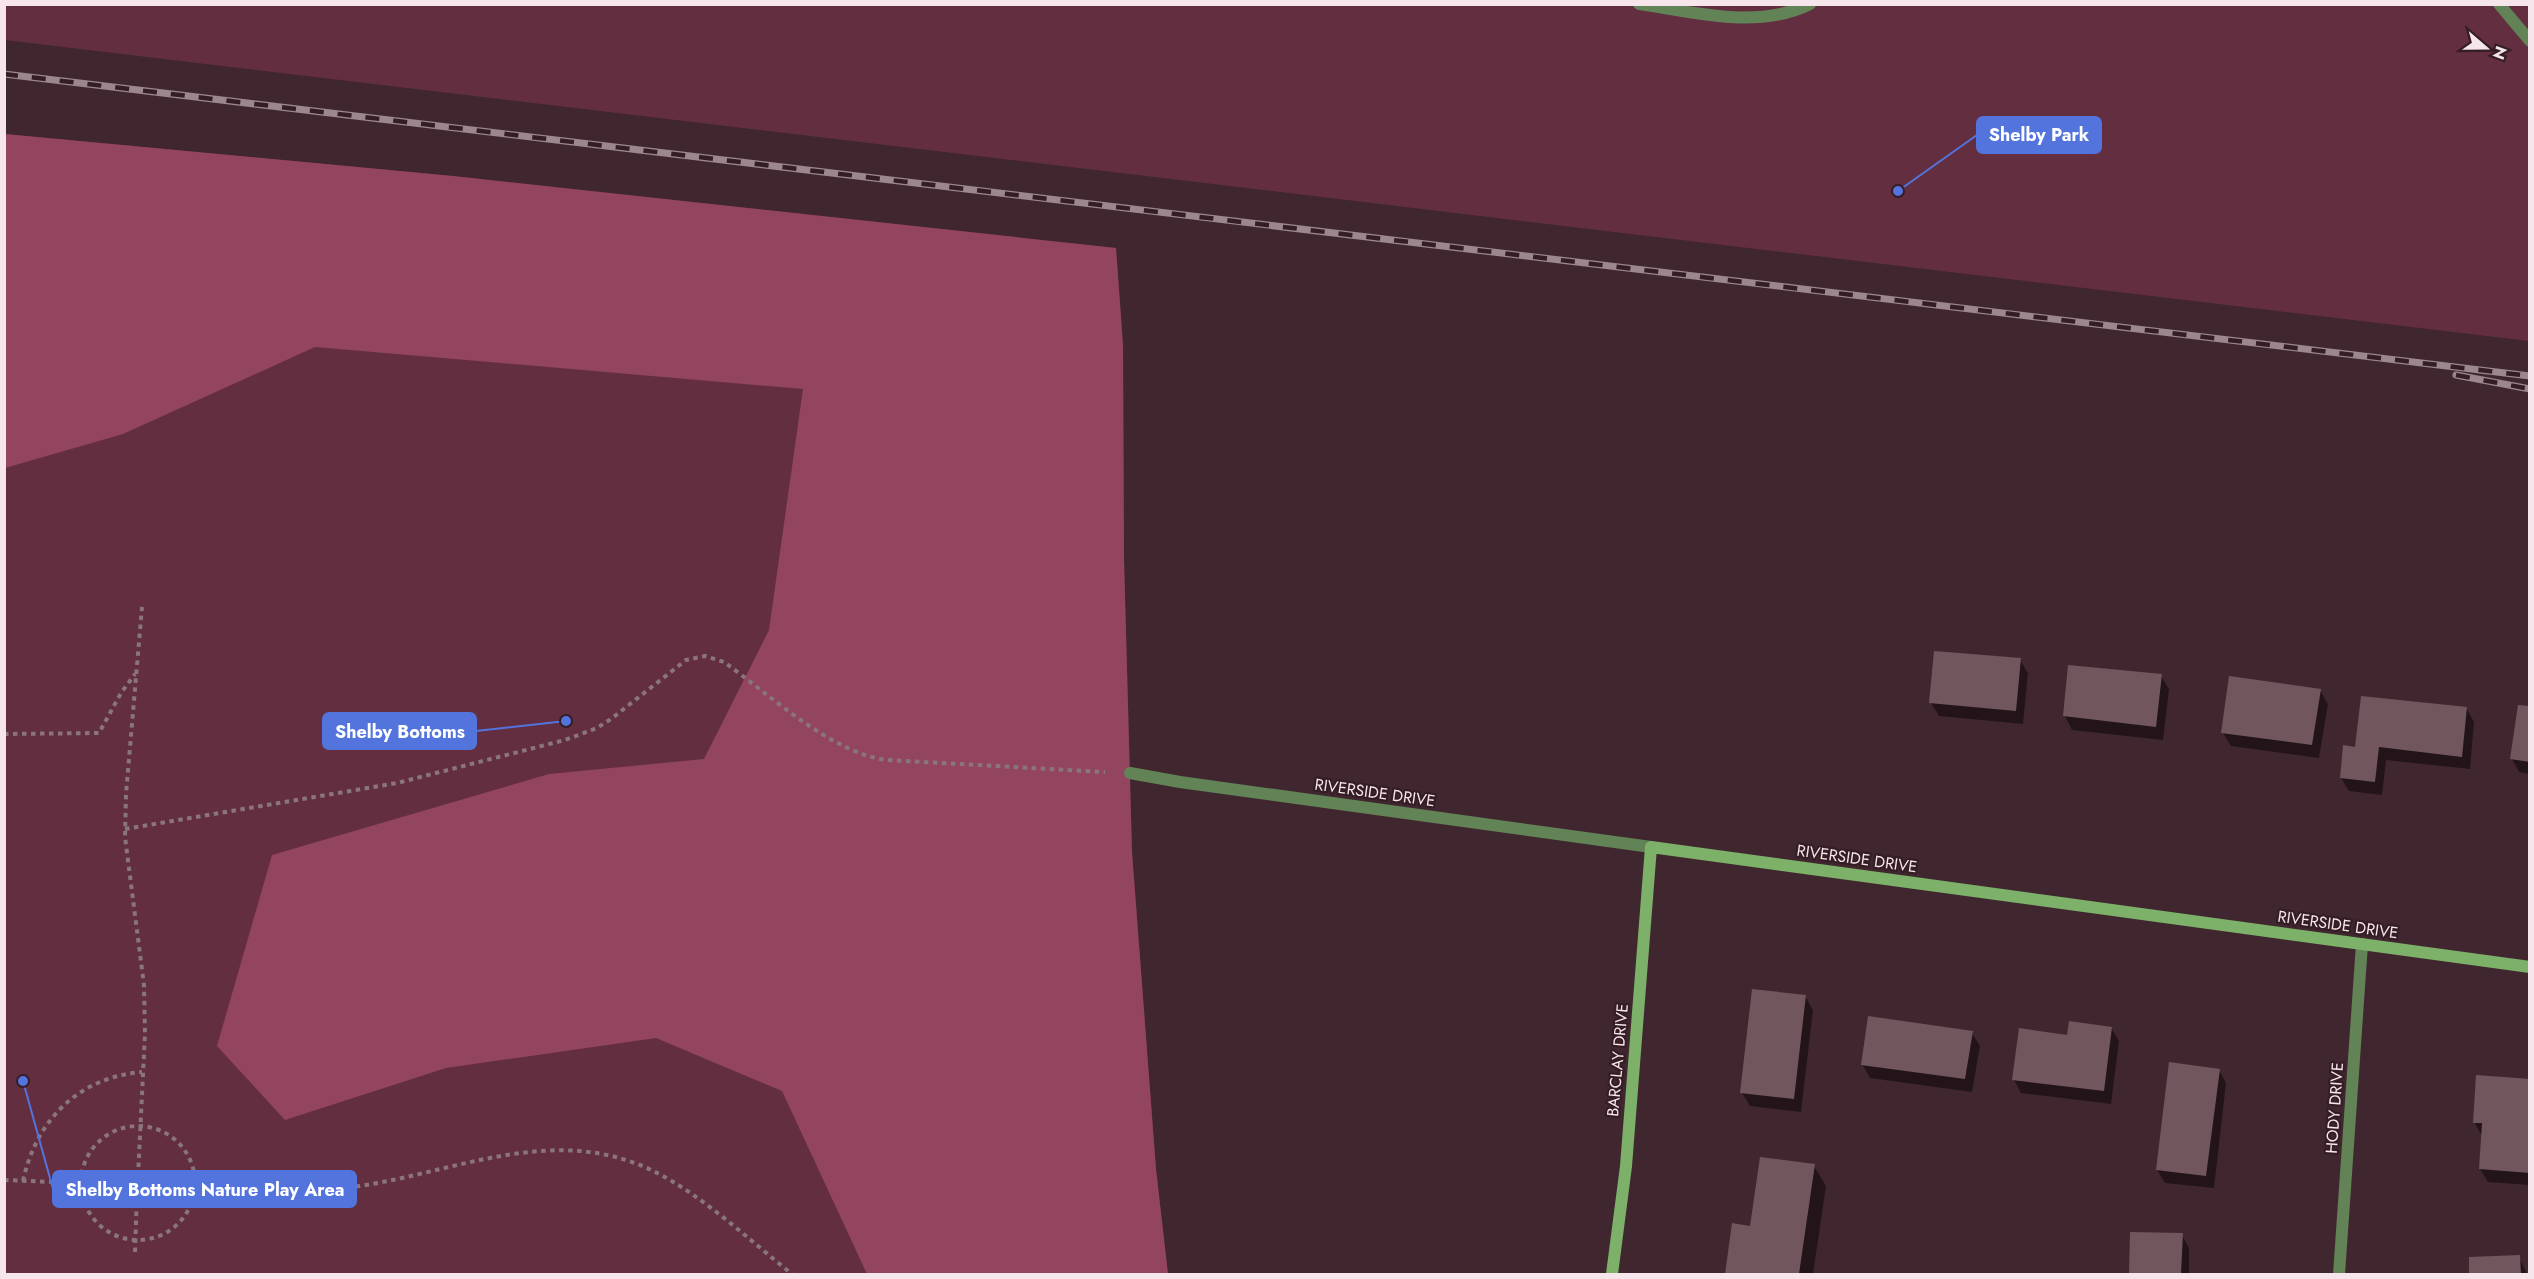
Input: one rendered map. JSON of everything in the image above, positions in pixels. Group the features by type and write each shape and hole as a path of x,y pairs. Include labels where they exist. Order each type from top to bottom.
{"street":[{"path":"1639,4 1734,18 1752,18 1788,12 1810,4"},
{"path":"2499,4 2529,41"},
{"name":"RIVERSIDE DRIVE","path":"1130,773 1180,782 2529,967"},
{"name":"BARCLAY DRIVE","path":"1612,1275 1626,1166 1651,847"},
{"name":"HODY DRIVE","path":"2339,1275 2362,945"}],"path":[{"path":"138,1176 145,1034 144,985 125,829 142,607"},
{"path":"125,829 397,783 565,740 597,728 689,659 709,656 732,668 817,730 854,752 886,760 1130,773"},
{"path":"6,734 99,733 121,693 136,672"},
{"path":"23,1180 36,1139 63,1104 74,1095 100,1081 128,1073 142,1072"},
{"path":"139,1125 162,1130 180,1143 192,1162 195,1185 191,1206 178,1225 158,1237 136,1241 114,1236 96,1223 84,1204 80,1181 85,1159 98,1141 117,1129 139,1125"},
{"path":"149,1185 195,1185 297,1191 345,1188 524,1152 557,1149 590,1151 630,1161 674,1182 792,1275"},
{"path":"4,1180 80,1181 126,1185"},
{"path":"135,1252 137,1193"}],"shaded area":[{"path":"5,4 2529,5 2529,341 5,40"},
{"path":"4,134 453,176 1116,248 1123,345 1124,559 1132,852 1156,1169 1168,1274 5,1274"},
{"path":"5,134 453,176 1116,248 1123,345 1124,559 1132,852 1156,1169 1168,1274 867,1274 782,1091 656,1038 446,1068 285,1120 217,1046 272,855 549,774 704,759 769,630 803,389 315,347 123,434 5,468"}],"building":[{"path":"1934,651 2021,658 2016,711 1929,703"},
{"path":"2068,665 2162,674 2156,727 2063,716"},
{"path":"2229,676 2321,689 2312,745 2221,733"},
{"path":"2361,696 2467,707 2462,757 2379,747 2375,782 2340,778 2343,745 2355,747"},
{"path":"2518,705 2530,706 2530,762 2510,759"},
{"path":"1752,989 1806,995 1794,1099 1740,1093"},
{"path":"1868,1016 1973,1031 1965,1079 1861,1065"},
{"path":"2069,1021 2112,1027 2104,1091 2012,1080 2019,1028 2067,1035"},
{"path":"2169,1062 2220,1069 2206,1176 2156,1170"},
{"path":"2476,1075 2530,1079 2530,1173 2479,1169 2482,1123 2473,1123"},
{"path":"1760,1157 1815,1164 1799,1274 1725,1274 1732,1223 1750,1226"},
{"path":"2130,1232 2183,1233 2181,1274 2129,1274"},
{"path":"2520,1255 2521,1274 2469,1274 2469,1257"}],"railway":[{"path":"4,74 2530,376"},
{"path":"2456,375 2530,389"}],"place":[{"name":"Shelby Park","path":"1898,191"},
{"name":"Shelby Bottoms","path":"566,721"},
{"name":"Shelby Bottoms Nature Play Area","path":"23,1081"}]}
